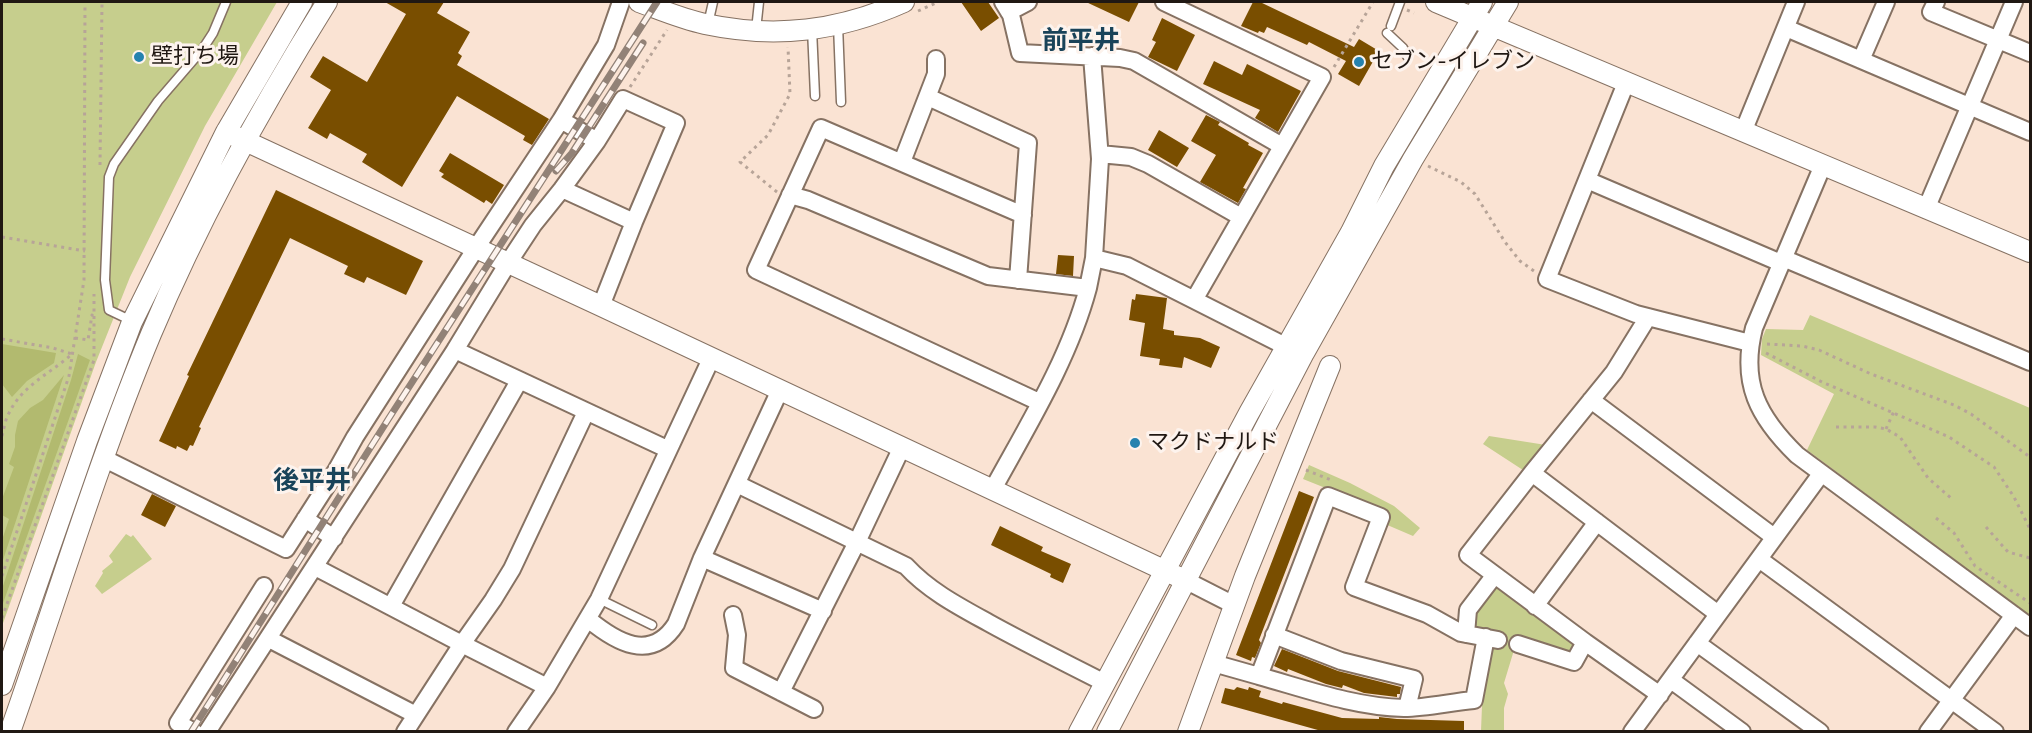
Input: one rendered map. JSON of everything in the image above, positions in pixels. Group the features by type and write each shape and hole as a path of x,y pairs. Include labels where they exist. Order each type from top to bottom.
{"street":[{"path":"2,686 87,441 132,321 226,132 302,2"},
{"path":"10,732 105,459 153,331 245,142 327,2"},
{"path":"105,459 286,549 476,248 561,120 606,45 621,2"},
{"path":"639,2 708,24 756,31 813,29 838,25 872,16 904,2"},
{"path":"1029,2 1006,7 1020,53 1092,56 1134,61 1282,146"},
{"path":"1164,2 1322,78 1194,300"},
{"path":"1436,2 1477,9 1493,26 2031,252"},
{"path":"1107,732 1304,353 1413,159 1508,2"},
{"path":"1743,132 1796,2"},
{"path":"1861,60 1886,2"},
{"path":"1936,2 1931,12 2031,53"},
{"path":"1926,208 2014,2"},
{"path":"1079,732 1165,570 1351,232 1384,166 1477,9"},
{"path":"1786,28 2031,132"},
{"path":"993,489 1069,345 1080,319 1088,288 1094,258 1100,154 1092,56"},
{"path":"902,162 936,74 936,59"},
{"path":"1626,83 1547,279 1648,317 1750,346"},
{"path":"928,97 1028,143 1018,280"},
{"path":"207,732 455,350 508,263 533,225 597,141 623,99 676,123 601,306"},
{"path":"561,120 597,141"},
{"path":"1023,215 821,128 756,270 1039,402"},
{"path":"226,132 993,489 1234,605"},
{"path":"1100,154 1131,157 1148,164 1241,217"},
{"path":"1823,165 1754,328 1750,346 1750,370 1754,391 1767,422 1797,455 1821,474 2031,627"},
{"path":"1587,180 2031,362"},
{"path":"562,189 634,222"},
{"path":"790,195 808,200 988,276 1088,288"},
{"path":"1094,258 1127,266 1287,347"},
{"path":"1648,317 1614,372 1468,555 1660,695"},
{"path":"455,350 667,448"},
{"path":"516,732 547,687 588,619 711,358"},
{"path":"1188,732 1234,605 1330,366"},
{"path":"390,606 519,381"},
{"path":"588,619 600,629 636,646 649,647 671,632 702,558 780,390"},
{"path":"1591,400 1774,537"},
{"path":"405,732 512,569 586,412"},
{"path":"781,692 902,447"},
{"path":"1532,473 1718,614"},
{"path":"1632,732 1821,474"},
{"path":"737,484 906,566 947,600 1105,683"},
{"path":"1213,663 1259,676 1358,702 1407,708 1474,700 1492,639 1461,633 1427,614 1354,587 1381,517 1328,496 1259,676"},
{"path":"305,519 334,538"},
{"path":"1535,606 1597,522"},
{"path":"702,558 823,611"},
{"path":"1759,559 1995,732"},
{"path":"315,567 547,687"},
{"path":"1466,634 1468,610 1494,576"},
{"path":"194,732 178,723 264,586"},
{"path":"733,615 737,635 734,668 814,709"},
{"path":"1928,732 2014,615"},
{"path":"1275,635 1341,661 1414,679 1407,708"},
{"path":"269,639 416,715"},
{"path":"1518,644 1574,662 1585,642"},
{"path":"1696,643 1816,730"},
{"path":"1671,680 1742,732"}],"lane":[{"path":"132,321 109,310 106,301 108,177 114,164 158,101 202,50 213,33 226,2"},
{"path":"708,24 713,2"},
{"path":"756,31 759,2"},
{"path":"1400,2 1389,30 1407,56"},
{"path":"838,25 841,102"},
{"path":"813,29 815,96"},
{"path":"598,599 652,625"}],"path":[{"path":"2,576 69,376 84,280 85,2"},
{"path":"100,165 102,2"},
{"path":"1322,78 1330,72 1373,2"},
{"path":"623,99 668,29"},
{"path":"788,42 790,94 768,135 740,162 775,192 790,195"},
{"path":"1413,159 1461,182 1475,194 1505,242 1520,261 1547,279"},
{"path":"2,237 85,250"},
{"path":"2,618 94,360 94,284"},
{"path":"75,338 88,340 92,315 94,316"},
{"path":"2,339 54,348 72,354"},
{"path":"1750,346 1822,382 1894,411 1949,437 1994,466 2031,529"},
{"path":"1750,346 1802,346 1820,350 1871,374 1963,410 2031,457"},
{"path":"2,434 8,414 20,395 32,383 72,354"},
{"path":"1886,429 1894,411"},
{"path":"1836,427 1858,426 1886,429 1900,437 1928,478 1952,499"},
{"path":"1936,518 1954,533 1975,566 2031,603"},
{"path":"1986,527 2008,552 2031,558"}],"green space":[{"path":"2,2 277,2 205,126 130,277 96,362 2,626"},
{"path":"1810,315 2030,408 2030,616 1807,450 1834,394 1761,355 1762,339 1766,329 1803,330"},
{"path":"2,344 56,353 54,363 27,381 12,397 2,384"},
{"path":"78,354 90,360 2,606 2,589"},
{"path":"64,375 2,563 2,540 9,519 2,515 2,499 14,467 9,464 15,447 18,421 30,408 43,400"},
{"path":"1489,436 1546,445 1526,472 1483,444"},
{"path":"1309,465 1394,506 1420,528 1413,536 1385,524 1388,513 1303,479"},
{"path":"126,534 131,537 133,535 152,559 102,594 95,586 102,571 113,562 109,556"},
{"path":"1492,587 1499,587 1576,642 1572,656 1514,650 1504,683 1508,694 1504,708 1504,731 1481,731 1482,706 1480,706 1491,650 1497,646 1473,630 1474,612"}],"building":[{"path":"385,2 444,2 437,13 470,32 458,53 462,56 457,65 549,119 532,145 523,140 525,136 457,96 402,187 362,162 367,154 330,133 327,139 308,128 331,90 310,77 323,56 367,82 406,14"},
{"path":"961,2 988,2 999,18 981,31"},
{"path":"1086,2 1139,2 1129,22"},
{"path":"1253,2 1260,2 1354,47 1359,39 1379,51 1359,86 1338,74 1346,61 1309,42 1307,45 1267,27 1264,33 1259,31 1258,33 1241,26"},
{"path":"1162,18 1195,35 1177,71 1148,57 1156,42 1152,40"},
{"path":"1214,61 1242,75 1247,64 1301,91 1278,132 1255,118 1260,110 1203,84"},
{"path":"1206,115 1220,122 1218,125 1263,153 1243,188 1246,189 1238,203 1200,182 1216,155 1191,141"},
{"path":"1159,130 1189,148 1177,167 1148,150"},
{"path":"450,153 504,185 492,204 486,200 484,203 441,177 444,174 439,171"},
{"path":"276,190 423,261 406,295 367,277 364,283 344,274 348,266 290,238 199,427 201,428 193,446 190,445 187,451 177,446 176,449 159,441 189,376 187,375"},
{"path":"1058,255 1074,256 1073,276 1056,274"},
{"path":"1136,294 1167,298 1163,329 1174,331 1174,335 1200,338 1220,347 1211,368 1184,357 1182,368 1159,365 1160,359 1140,356 1145,323 1129,320 1132,299 1135,300"},
{"path":"1299,491 1314,497 1259,640 1261,643 1255,658 1252,657 1251,661 1236,655"},
{"path":"152,494 176,506 165,527 141,515"},
{"path":"1000,526 1043,547 1041,551 1071,564 1063,583 1050,577 1051,574 991,545"},
{"path":"1282,649 1338,671 1401,687 1400,694 1397,694 1397,697 1364,693 1343,685 1342,688 1326,684 1288,669 1287,672 1274,666"},
{"path":"1237,687 1248,690 1249,687 1261,691 1259,697 1282,704 1283,702 1342,718 1379,719 1379,717 1464,721 1464,732 1325,732 1221,703 1225,688 1234,690"}],"railway":[{"path":"191,732 389,418 657,2"},
{"path":"556,171 572,153 643,43"}],"place":[{"name":"壁打ち場","path":"139,57"},
{"name":"セブン-イレブン","path":"1359,62"},
{"name":"マクドナルド","path":"1135,443"}],"district":[{"name":"前平井","path":"1081,42"},
{"name":"後平井","path":"312,482"}]}
